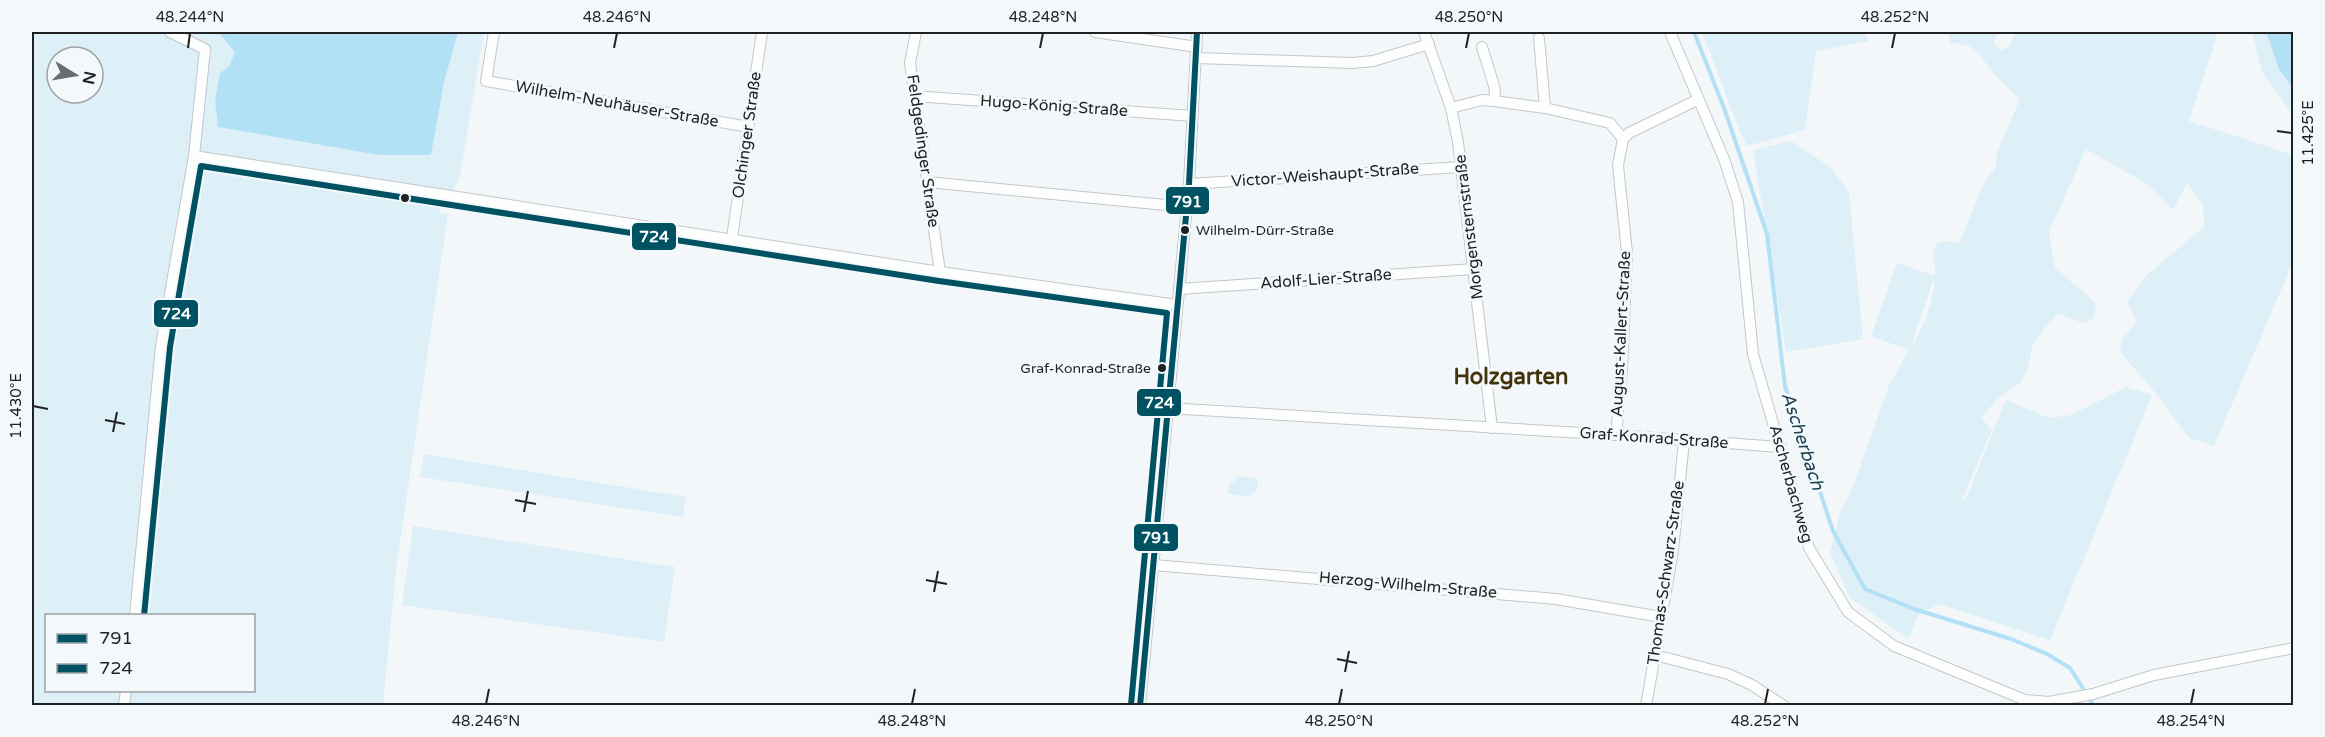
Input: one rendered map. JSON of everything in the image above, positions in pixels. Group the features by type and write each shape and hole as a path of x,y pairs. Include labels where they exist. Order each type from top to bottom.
{"street":[{"path":"135,614 160,346 194,156 205,49 170,32"},
{"name":"Wilhelm-Neuhäuser-Straße","path":"494,32 486,81 748,128"},
{"name":"Olchinger Straße","path":"732,238 762,32"},
{"name":"Feldgedinger Straße","path":"916,32 910,63 940,272"},
{"path":"1095,32 1197,46"},
{"path":"1140,705 1189,184 1197,32"},
{"name":"Morgensternstraße","path":"1424,32 1451,108 1462,166 1492,428"},
{"name":"Ascherbachweg","path":"1670,32 1724,159 1738,202 1753,354 1809,548 1848,612 1894,646 2025,700 2049,702 2093,694 2154,675 2294,648"},
{"path":"1539,38 1545,108"},
{"path":"1196,58 1353,63 1373,61 1429,44"},
{"path":"1482,47 1495,89 1494,101"},
{"name":"Hugo-König-Straße","path":"914,96 1193,116"},
{"path":"1451,108 1482,100 1545,108 1610,123 1623,139 1629,133 1697,100"},
{"name":"August-Kallert-Straße","path":"1616,435 1622,369 1627,253 1618,165 1623,139"},
{"path":"194,156 940,272 1177,304"},
{"name":"Victor-Weishaupt-Straße","path":"1189,184 1462,166"},
{"path":"927,182 1186,207"},
{"name":"Adolf-Lier-Straße","path":"1179,289 1474,269"},
{"name":"Graf-Konrad-Straße","path":"1167,408 1781,447"},
{"name":"Thomas-Schwarz-Straße","path":"1646,705 1673,550 1684,441"},
{"name":"Herzog-Wilhelm-Straße","path":"1153,565 1556,599 1661,617"},
{"path":"1655,655 1728,674 1752,685 1784,705"}],"shaded area":[{"path":"32,32 484,32 459,181 438,212 448,214 396,570 383,705 32,705"},
{"path":"1702,32 1863,32 1869,41 1816,51 1805,130 1747,146"},
{"path":"1947,32 1998,32 1994,44 2000,50 2009,47 2015,32 2218,32 2189,121 2293,155 2293,262 2214,446 2189,438 2150,386 2120,352 2122,340 2137,321 2127,302 2147,275 2205,226 2202,203 2187,183 2173,210 2147,184 2086,149 2049,232 2055,268 2096,303 2094,318 2083,323 2058,314 2044,329 2033,345 2027,371 2020,383 1998,398 1981,418 1992,430 1962,500 1966,499 2006,400 2049,418 2071,415 2126,387 2152,395 2050,640 1939,604 1918,615 1909,639 1850,598 1830,552 1841,510 1851,492 1890,383 1909,350 1871,336 1897,263 1935,276 1936,244 1944,241 1959,243 1986,179 1996,167 1997,153 2020,99 1995,75 1976,51 1967,45 1951,43","holes":["1934,278 1927,315 1910,349"]},
{"path":"2252,32 2266,32 2273,53 2293,88 2293,116 2262,72"},
{"path":"1791,141 1830,167 1849,192 1863,339 1786,352 1753,150"},
{"path":"424,454 686,497 683,517 420,477"},
{"path":"1238,476 1258,480 1257,491 1251,493 1251,497 1228,494 1229,483 1234,483"},
{"path":"413,526 675,567 664,642 402,605"}],"water":[{"path":"221,32 458,32 444,82 431,155 379,155 218,127 215,101 220,73 229,67 235,52 220,34"},
{"path":"2266,32 2293,32 2293,88 2279,69"}],"waterway":[{"name":"Ascherbach","path":"1694,32 1724,108 1767,234 1785,386 1833,531 1865,589 1914,609 2011,639 2047,654 2070,668 2094,706"}],"transit line":[{"name":"791","path":"1140,706 1189,184 1197,32"},
{"name":"724","path":"144,614 170,347 201,166 939,281 1167,313 1131,705"}],"place":[{"name":"Wilhelm-Dürr-Straße","path":"1185,230"},
{"name":"Graf-Konrad-Straße","path":"1162,368"}],"district":[{"name":"Holzgarten","path":"1511,377"}]}
